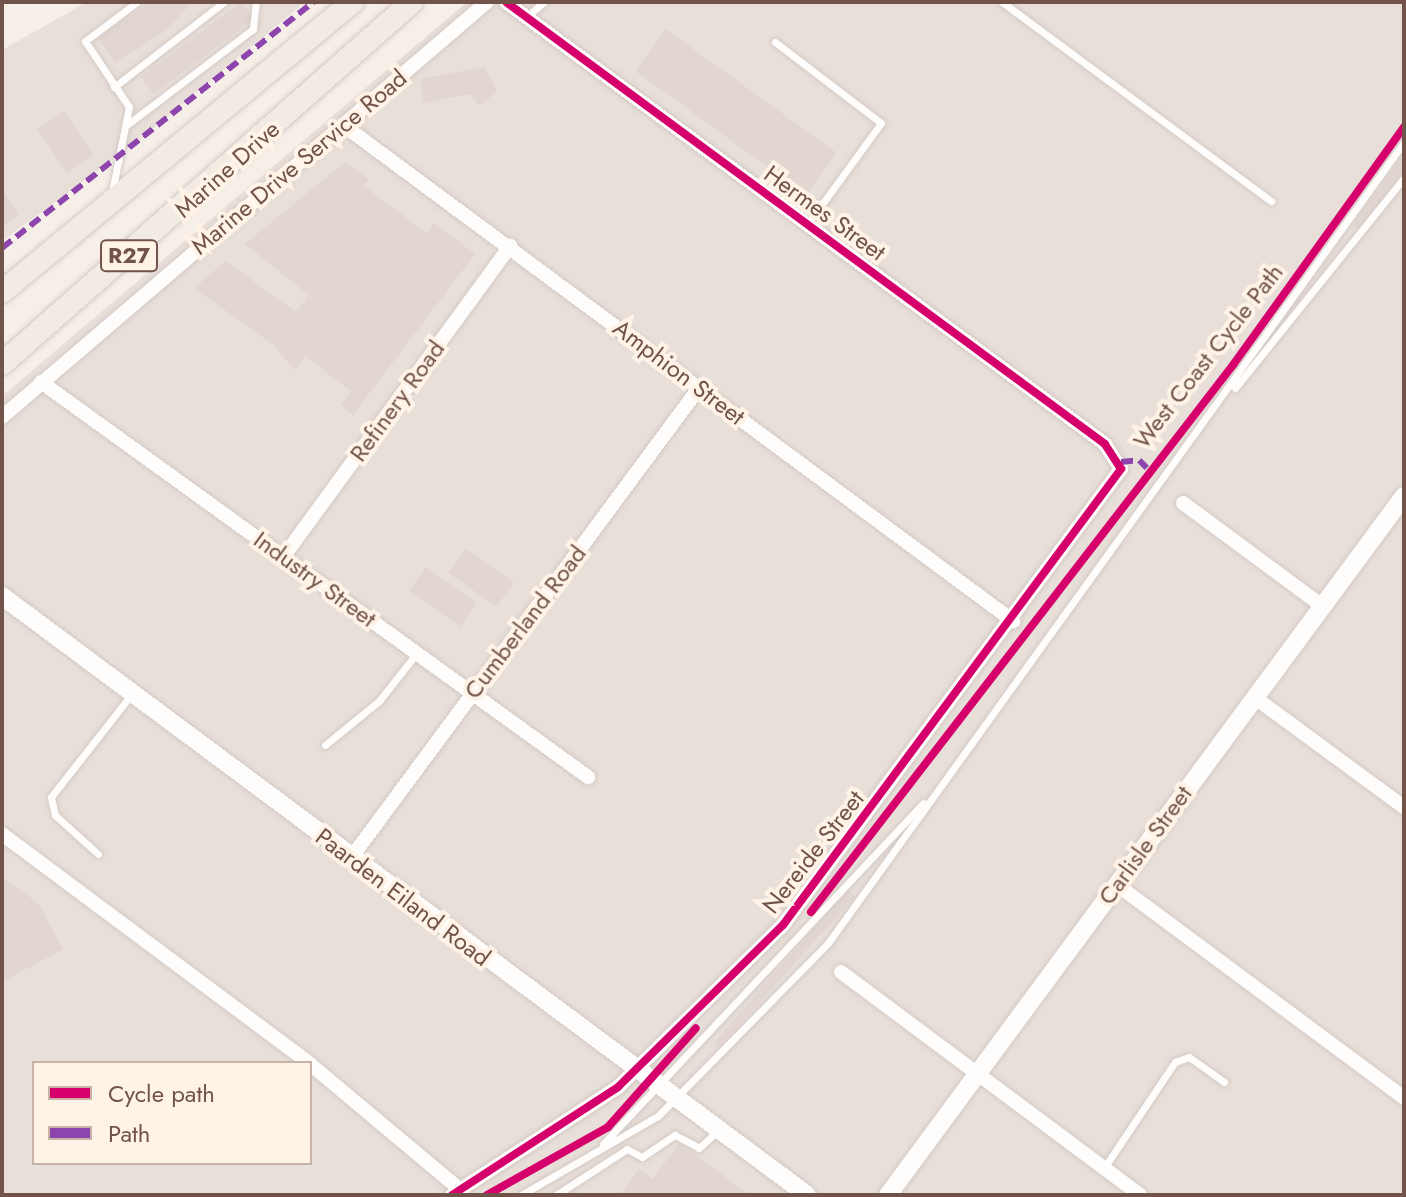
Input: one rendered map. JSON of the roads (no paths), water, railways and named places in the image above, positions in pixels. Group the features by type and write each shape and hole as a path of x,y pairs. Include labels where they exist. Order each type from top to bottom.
{"main road":[{"name":"Marine Drive","path":"2,292 109,209 352,2"},
{"name":"Marine Drive","path":"2,364 412,2"}],"street":[{"name":"Marine Drive Service Road","path":"2,417 487,2"},
{"name":"Hermes Street","path":"506,2 1119,457"},
{"name":"Amphion Street","path":"343,125 1013,621"},
{"name":"Refinery Road","path":"284,556 510,246"},
{"name":"Industry Street","path":"41,382 588,777"},
{"name":"Cumberland Road","path":"351,858 699,388"},
{"name":"Nereide Street","path":"312,1065 457,1193 637,1070 803,903 1111,491 1119,457"},
{"path":"1183,503 1322,606"},
{"name":"Carlisle Street","path":"888,1195 979,1076 1254,697 1401,507"},
{"name":"Paarden Eiland Road","path":"2,596 131,695 807,1195"},
{"path":"1254,697 1404,807"},
{"name":"Nereide Street","path":"2,834 307,1061"},
{"path":"1116,884 1404,1098"},
{"path":"841,972 1140,1195"}],"lane":[{"path":"109,209 129,107 85,41 137,2"},
{"path":"114,87 224,2"},
{"path":"127,125 253,29 256,2"},
{"path":"526,17 544,2"},
{"path":"1002,2 1271,201"},
{"path":"775,42 881,123 807,225"},
{"path":"592,1153 670,1092 935,790 1212,414 1404,142"},
{"path":"1212,414 1404,178"},
{"path":"325,745 379,701 417,652"},
{"path":"98,854 55,815 51,797 131,695"},
{"path":"521,1195 592,1153 670,1092 828,943 890,864 935,790"},
{"path":"1104,1168 1175,1062 1189,1057 1224,1082"},
{"path":"556,1195 627,1149 642,1157 675,1135 699,1148 718,1129"}]}
